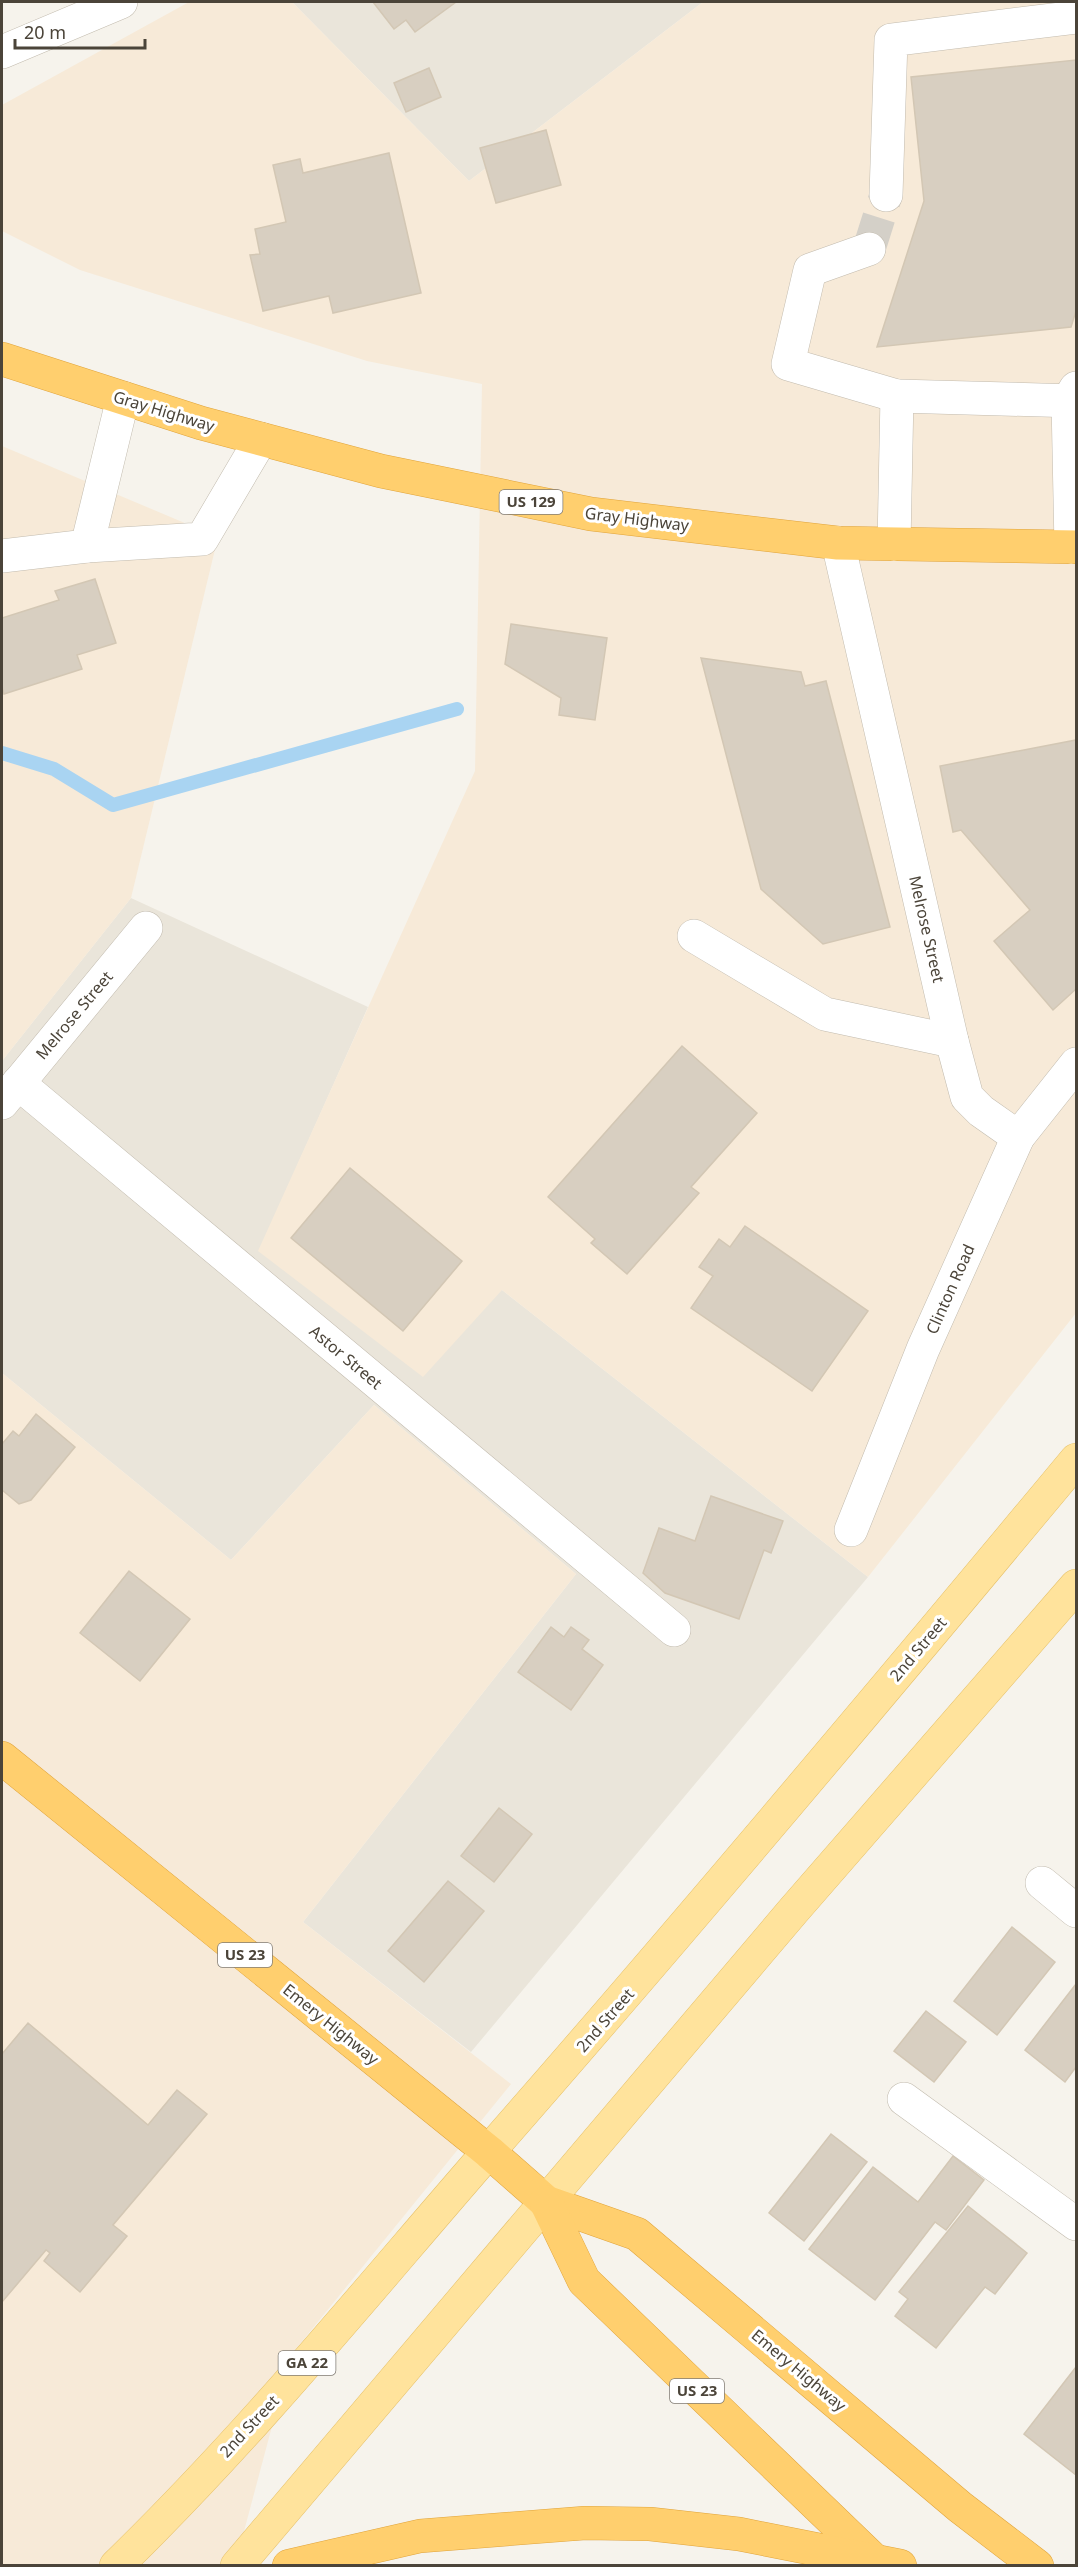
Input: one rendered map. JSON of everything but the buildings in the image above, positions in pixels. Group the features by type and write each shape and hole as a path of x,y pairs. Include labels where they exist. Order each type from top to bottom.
{"highway":[{"name":"Gray Highway","path":"2,358 201,423 381,471 591,514 838,543 1074,547"},
{"name":"Emery Highway","path":"2,1758 489,2152 546,2202 637,2234 960,2507 1037,2565"},
{"name":"Emery Highway","path":"546,2202 584,2281 885,2564"},
{"path":"289,2565 420,2536 585,2523 650,2524 739,2534 885,2564"}],"main road":[{"name":"2nd Street","path":"116,2565 293,2379 721,1884 1077,1460"},
{"path":"237,2565 793,1911 1077,1586"}],"street":[{"path":"2,52 121,2"},
{"path":"886,195 891,40 1077,17"},
{"path":"869,249 810,270 788,364 897,396 1074,397 1074,547"},
{"path":"894,544 897,396"},
{"path":"87,546 123,398"},
{"path":"2,556 87,546 202,539 261,439"},
{"name":"Melrose Street","path":"838,543 952,1041 967,1097 981,1111 1018,1137"},
{"name":"Melrose Street","path":"10,1093 146,928"},
{"path":"694,936 825,1014 952,1041"},
{"name":"Clinton Road","path":"851,1530 923,1349 1018,1137 1077,1064"},
{"name":"Astor Street","path":"10,1093 674,1630"},
{"path":"1042,1883 1077,1911"},
{"path":"904,2099 1077,2224"}],"shaded area":[{"path":"189,2 292,2 469,181 703,2 1076,2 1076,1313 868,1577 502,1290 423,1377 258,1251 475,771 482,384 367,361 80,270 2,231 2,105"},
{"path":"292,2 703,2 469,181"},
{"path":"2,446 218,537 131,898 2,1061"},
{"path":"131,898 368,1007 259,1251 502,1290 868,1577 471,2052 303,1922 576,1574 374,1405 231,1560 2,1373 2,1061"},
{"path":"2,1373 231,1560 374,1405 576,1574 303,1922 511,2084 291,2355 235,2565 2,2565"}],"waterway":[{"path":"2,753 54,769 113,805 457,709"}],"tunnel":[{"path":"869,249 886,195"}]}
